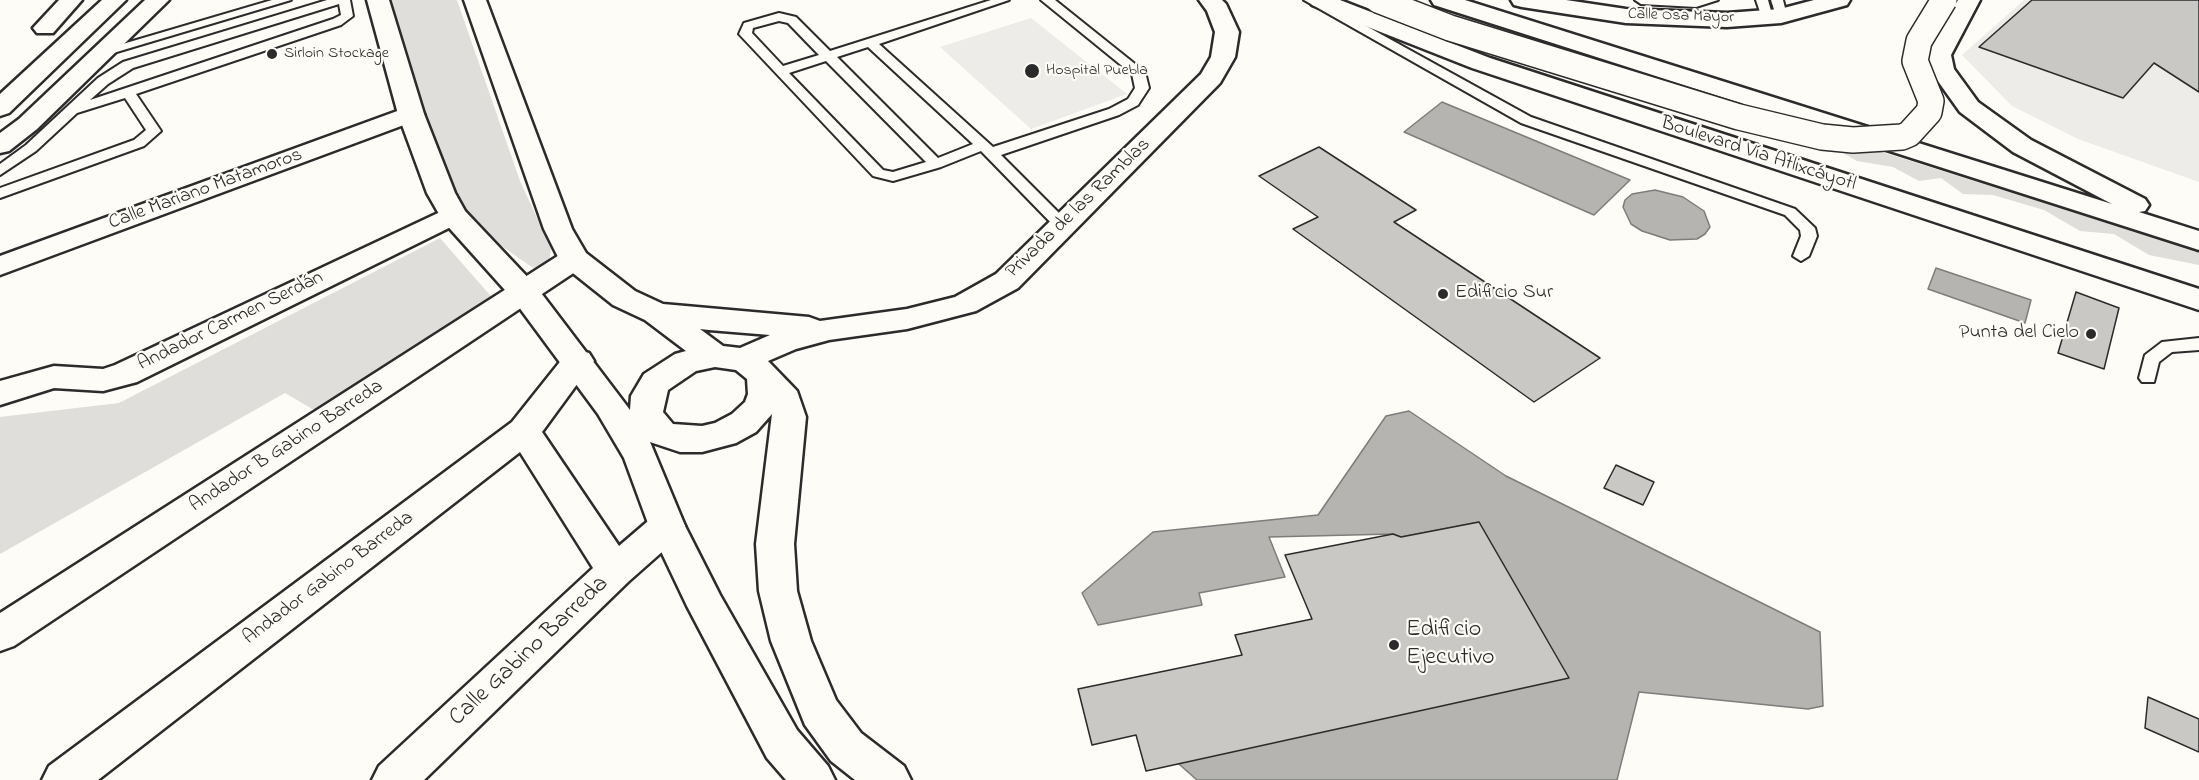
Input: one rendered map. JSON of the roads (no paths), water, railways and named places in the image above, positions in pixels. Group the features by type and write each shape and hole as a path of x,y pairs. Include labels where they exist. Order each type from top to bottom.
{"street":[{"path":"45,28 70,0"},
{"path":"0,108 115,0"},
{"path":"0,146 28,124 158,0"},
{"path":"378,0 411,114 441,193 453,215 524,292 610,406 646,431 680,439 702,439 724,434 744,423 758,409 765,394 765,383 740,363 656,313 624,298 574,259 558,229 475,0"},
{"name":"Privada de las Ramblas","path":"740,363 785,341 829,329 907,319 965,304 1007,281 1064,227 1211,78 1223,57 1227,32 1218,9 1210,0"},
{"name":"Boulevard Vía Atlixcáyotl","path":"1320,0 1481,63 2199,300"},
{"path":"1377,0 1450,28 1739,117 1822,137 1853,140 1909,134 1929,112 1931,101 1918,76 1915,61 1919,41 1944,0"},
{"path":"1442,0 2199,241"},
{"path":"1501,0 2135,205"},
{"name":"Calle Osa Mayor","path":"1522,0 1626,16 1727,20 1787,7 1839,0"},
{"path":"1969,0 1939,55 1942,70 1969,107 2022,146 2135,205 2199,235"},
{"name":"Calle Mariano Matamoros","path":"0,266 411,114"},
{"name":"Andador Carmen Serdán","path":"0,393 54,377 103,380 125,374 453,215"},
{"name":"Andador B Gabino Barreda","path":"0,634 574,259"},
{"path":"656,313 709,320 829,329"},
{"name":"Andador Gabino Barreda","path":"64,780 524,432 578,361"},
{"path":"813,780 782,744 705,606 667,526 646,431 648,396 663,377 686,362 740,363 785,399 789,417 775,544 778,591 791,641 820,712 846,747 889,780"},
{"path":"524,432 615,571"},
{"name":"Calle Gabino Barreda","path":"394,780 615,571 667,526"}],"lane":[{"path":"105,51 285,0"},
{"path":"0,171 31,148 71,111 103,81 128,65 147,57 342,0 347,15 337,22 71,111 28,124"},
{"path":"781,71 1003,0"},
{"path":"936,164 787,18 771,18 748,26 746,34 878,173 893,177 1114,112 1133,102 1142,88 1138,72 1047,0"},
{"path":"1310,0 1526,120 1790,212 1807,228 1809,236 1801,256"},
{"path":"1641,0 1695,3 1712,0"},
{"path":"870,42 987,149 1064,227"},
{"path":"67,86 103,81"},
{"path":"0,193 138,143 152,135 154,131 128,92"},
{"path":"2148,378 2151,359 2168,346 2199,344"}],"place":[{"name":"Sirloin Stockage","path":"272,54"},
{"name":"Hospital Puebla","path":"1032,71"},
{"name":"Edificio Sur","path":"1443,294"},
{"name":"Punta del Cielo","path":"2091,334"},
{"name":"Edificio Ejecutivo","path":"1394,645"}]}
